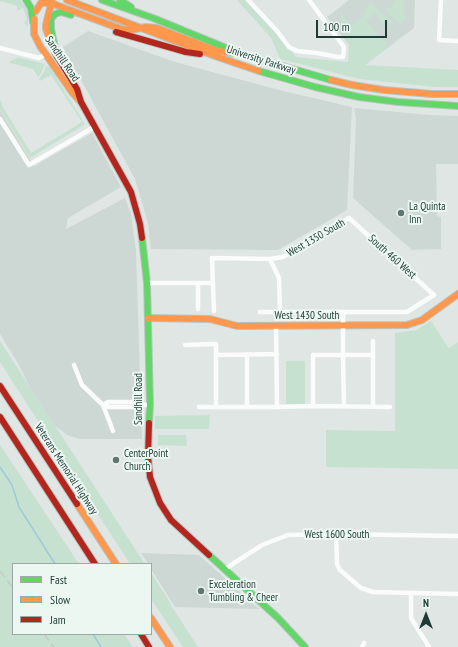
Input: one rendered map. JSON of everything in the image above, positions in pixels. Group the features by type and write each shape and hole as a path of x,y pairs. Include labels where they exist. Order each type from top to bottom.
{"main road":[{"path":"26,0 31,8 33,22"},
{"name":"Sandhill Road","path":"38,0 33,22 34,34 40,46 72,92 81,102"},
{"name":"University Parkway","path":"67,0 215,56 272,75 337,92 398,102 458,106"},
{"name":"University Parkway","path":"102,0 195,34 242,54 314,76 359,86 403,92 458,94"},
{"path":"120,0 141,14"},
{"path":"36,11 41,3 52,2 121,29 131,30 150,27 157,28 218,51 242,54"},
{"name":"Sandhill Road","path":"52,2 46,29 57,57 77,88 81,102 131,192 140,224 147,283 150,404 148,456 150,477 160,503 171,520 278,618 305,647"},
{"path":"57,57 51,22 53,16 60,12 66,12 120,34 186,52 215,56"},
{"name":"West 1430 South","path":"148,318 210,319 237,326 407,325 422,320 458,294"},
{"name":"Veterans Memorial Highway","path":"0,386 115,563"},
{"path":"0,417 94,563"},
{"path":"152,620 170,647"},
{"path":"142,635 149,647"}],"street":[{"path":"248,0 277,31 289,47 297,51 343,57 344,47 309,0"},
{"path":"441,0 439,40 458,41"},
{"path":"0,48 39,58 46,54"},
{"path":"0,119 29,165 94,127"},
{"name":"West 1350 South","path":"213,283 212,258 270,259 282,257 349,218"},
{"name":"South 460 West","path":"343,312 407,312 434,295 349,218"},
{"path":"270,259 279,278 280,312"},
{"path":"147,283 213,283 214,311"},
{"path":"198,283 198,309"},
{"path":"260,312 343,312 344,406"},
{"path":"276,326 277,407"},
{"path":"373,341 373,407"},
{"path":"185,345 216,344 216,407"},
{"path":"216,354 277,354"},
{"path":"247,354 247,407"},
{"path":"314,406 313,354 373,355"},
{"path":"74,365 82,385 103,405 109,407 134,407 136,405 150,404"},
{"path":"103,405 113,431"},
{"path":"199,407 390,407"},
{"path":"336,534 337,564 340,570 361,588 373,592 458,594"},
{"name":"West 1600 South","path":"225,569 262,545 288,535 336,534 458,536"},
{"path":"411,593 411,618 429,647"}],"shaded area":[{"path":"349,0 415,0 414,28 365,65 327,17"},
{"path":"88,31 175,62 283,91 352,107 347,210 278,250 151,249 148,223 135,179 63,47"},
{"path":"354,108 458,116 458,164 436,164 437,216 441,217 441,249 412,250 353,198 356,118"},
{"path":"0,110 34,166 92,133 121,187 68,218 66,229 125,198 131,214 136,251 142,439 79,439 67,435 53,424 34,396 19,365 0,334"},
{"path":"141,553 199,555 259,609 175,607 152,571 152,563 147,563"}],"green space":[{"path":"0,0 21,0 28,12 28,26 24,23 27,19 23,8 17,11 17,6 1,1 0,3"},
{"path":"237,0 249,0 296,57 348,62 349,44 342,36 350,31 340,16 342,14 351,26 365,14 364,12 368,7 367,5 371,3 394,23 391,26 385,21 383,23 375,13 366,21 390,46 365,65 458,70 458,87 435,87 359,79 280,59 271,38"},
{"path":"394,0 405,0 405,19 400,24 385,10 394,3"},
{"path":"17,57 45,64 40,75 38,77 33,69 10,63 10,61 16,59"},
{"path":"46,66 50,67 84,125 30,158 0,109 0,100 31,153 82,122 51,75 40,81 39,79"},
{"path":"431,321 449,348 458,342 458,469 326,467 326,430 395,431 395,333 416,330"},
{"path":"0,341 144,563 129,563 0,362"},
{"path":"286,361 305,361 305,404 286,404"},
{"path":"210,415 209,429 155,429 155,416"},
{"path":"158,435 186,435 187,446 158,445"},
{"path":"0,445 78,563 12,563 12,635 125,635 133,647 0,647"},
{"path":"152,575 198,647 183,647 152,600"}],"waterway":[{"path":"0,467 12,485 19,507 54,563"},
{"path":"94,635 101,647"}],"railway":[{"path":"0,571 12,587"},
{"path":"45,635 54,647"}],"traffic: fast":[{"path":"26,0 31,8 33,22"},
{"path":"102,0 153,18 241,54 331,80"},
{"path":"120,0 131,7"},
{"path":"57,57 51,29 51,19 55,14 61,12 71,15"},
{"path":"259,71 315,87 359,97 398,102 458,106"},
{"path":"142,238 147,283 150,405 149,423"},
{"path":"209,555 278,618 305,647"}],"traffic: slow":[{"path":"52,0 46,25 46,29 52,44"},
{"path":"67,0 259,71"},
{"path":"36,11 41,3 51,3 121,29 131,30 146,27 157,28 218,51 233,53"},
{"path":"34,19 34,34 40,46 80,101"},
{"path":"331,80 384,90 432,94 458,94"},
{"path":"148,318 210,319 237,326 407,325 422,320 458,294"},
{"path":"77,504 115,563"},
{"path":"152,620 170,647"}],"traffic: jam":[{"path":"116,32 186,52 200,54"},
{"path":"55,53 77,89 81,102 131,192 140,224 142,238"},
{"path":"0,386 77,504"},
{"path":"0,417 94,563"},
{"path":"149,423 148,456 150,477 160,503 171,520 209,555"},
{"path":"142,635 149,647"}],"place":[{"name":"La Quinta Inn","path":"401,213"},
{"name":"CenterPoint Church","path":"116,460"},
{"name":"Exceleration Tumbling & Cheer","path":"201,591"}]}
